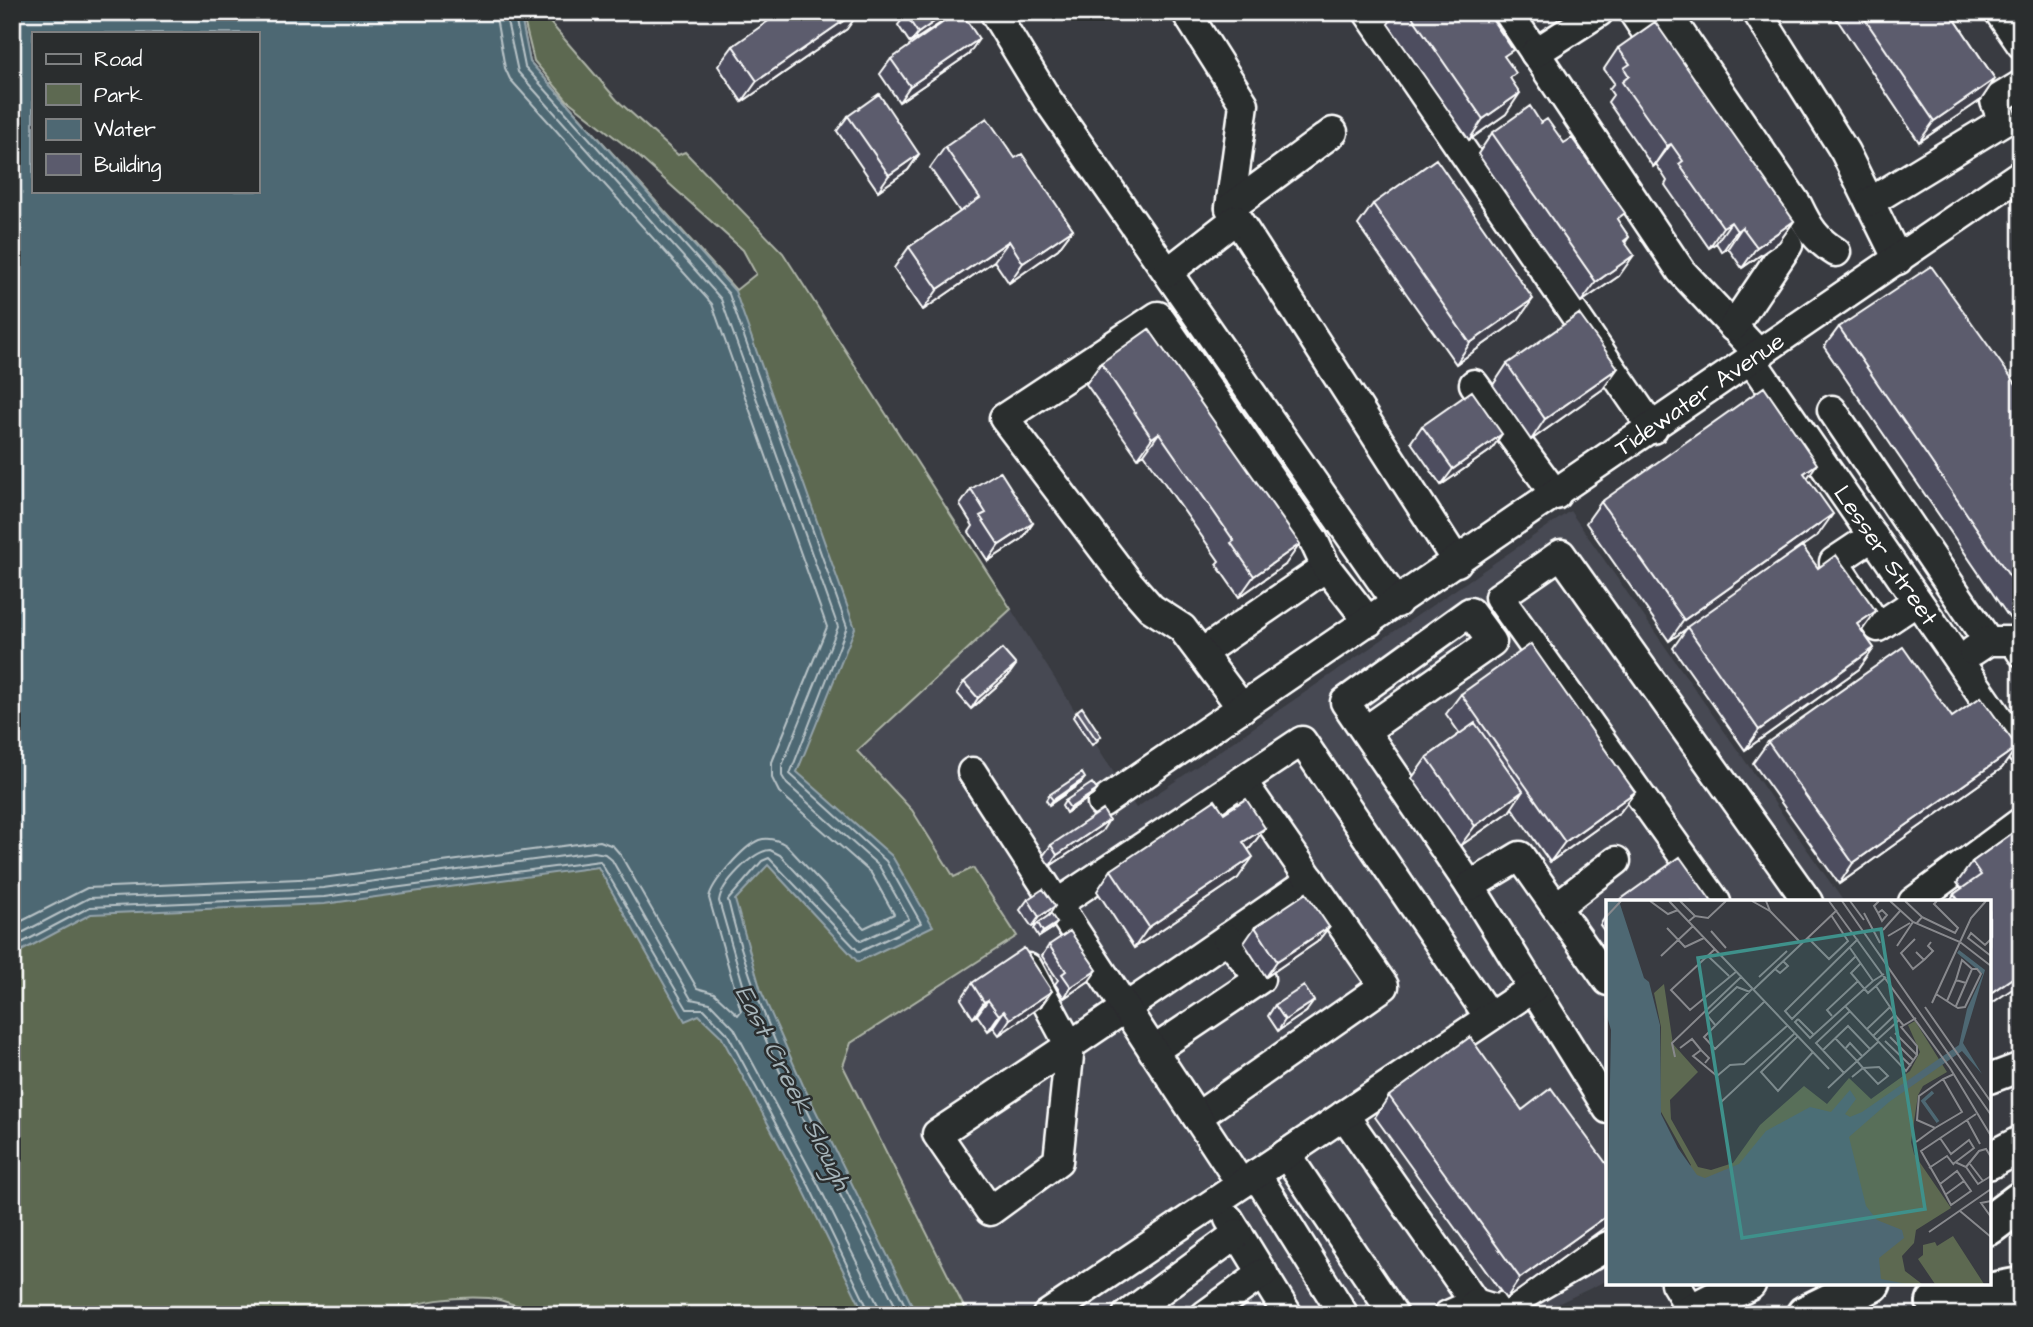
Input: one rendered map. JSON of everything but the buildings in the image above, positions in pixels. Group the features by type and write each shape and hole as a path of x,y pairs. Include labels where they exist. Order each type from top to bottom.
{"highway":[{"path":"1991,1224 2021,1201"},
{"path":"1991,1224 2021,1211"},
{"path":"1991,1277 2021,1263"},
{"path":"1806,1315 1867,1285"},
{"path":"1923,1309 1973,1285"},
{"path":"1923,1309 2021,1287"}],"main road":[{"path":"1695,1298 1741,1285"}],"street":[{"path":"993,12 1047,99 1280,439 1382,613"},
{"path":"1186,12 1244,104 1233,214 1457,562"},
{"path":"1372,12 1369,14 1653,429"},
{"name":"Lesser Street","path":"1507,12 1681,271 1733,327 1756,358 1873,536 2021,751"},
{"path":"1535,53 1598,12"},
{"path":"1633,12 1679,82"},
{"path":"1665,12 1798,206 1820,220 1830,233 1836,252 1858,288"},
{"path":"1757,12 1845,152 1898,260"},
{"path":"1999,12 2021,44"},
{"path":"1870,202 2003,121 1995,101 2021,85"},
{"path":"1168,272 1233,214 1333,132"},
{"name":"Tidewater Avenue","path":"1102,803 1653,429 2021,174"},
{"path":"1733,327 1788,245 1749,187"},
{"path":"1242,708 1203,652 1182,628 1151,608 1129,583 1004,418 1158,316 1314,541 1326,568 1382,613"},
{"path":"1475,384 1556,495"},
{"path":"1832,411 1988,641"},
{"path":"1873,536 1834,562 1878,627 1917,601"},
{"path":"1715,900 1499,597 1562,554 1807,900"},
{"path":"1203,652 1326,568"},
{"path":"1365,731 1492,642 1470,612 1345,702 1470,886 1606,1106"},
{"path":"1958,661 1988,641 2014,641 2021,652"},
{"path":"1057,905 1302,741 1489,1017"},
{"path":"972,772 1197,1117 1248,1179 1344,1315"},
{"path":"1197,1117 1384,986 1242,781"},
{"path":"1916,900 2021,822"},
{"path":"1470,886 1520,856 1606,978"},
{"path":"1556,908 1616,861"},
{"path":"1021,957 1070,1046 1058,1161 990,1212 937,1134 1070,1046 1126,1009 1311,880"},
{"path":"1153,1051 1260,979 1227,938"},
{"path":"1047,1315 1533,988"},
{"path":"1991,1078 2021,1067"},
{"path":"1344,1115 1475,1303 1498,1310 1606,1247"},
{"path":"1286,1154 1394,1315"},
{"path":"1217,1200 1263,1273 1282,1313"},
{"path":"1127,1315 1238,1233"},
{"path":"1205,1315 1263,1273"},
{"path":"1448,1315 1475,1303"}],"shaded area":[{"path":"1570,511 1843,900 1606,900 1606,1281 1534,1315 968,1315 843,1066 851,1043 1017,936 973,868 954,877 912,810 857,751 1011,609 1136,808"}],"green space":[{"path":"12,12 520,12 530,62 736,290 756,274 743,250 636,154 567,100 534,61 522,12 545,12 547,19 617,100 678,155 685,152 783,253 1011,609 857,751 912,810 954,877 973,868 1017,936 851,1043 843,1066 968,1315 542,1315 502,1301 476,1298 424,1303 387,1315 12,1315"}],"water":[{"name":"East Creek Slough","path":"12,12 520,12 530,62 735,291 855,628 797,772 892,856 933,926 858,962 768,865 735,900 761,991 803,1085 917,1315 865,1315 803,1189 721,1036 699,1015 685,1021 598,867 324,904 91,914 12,956"}]}
